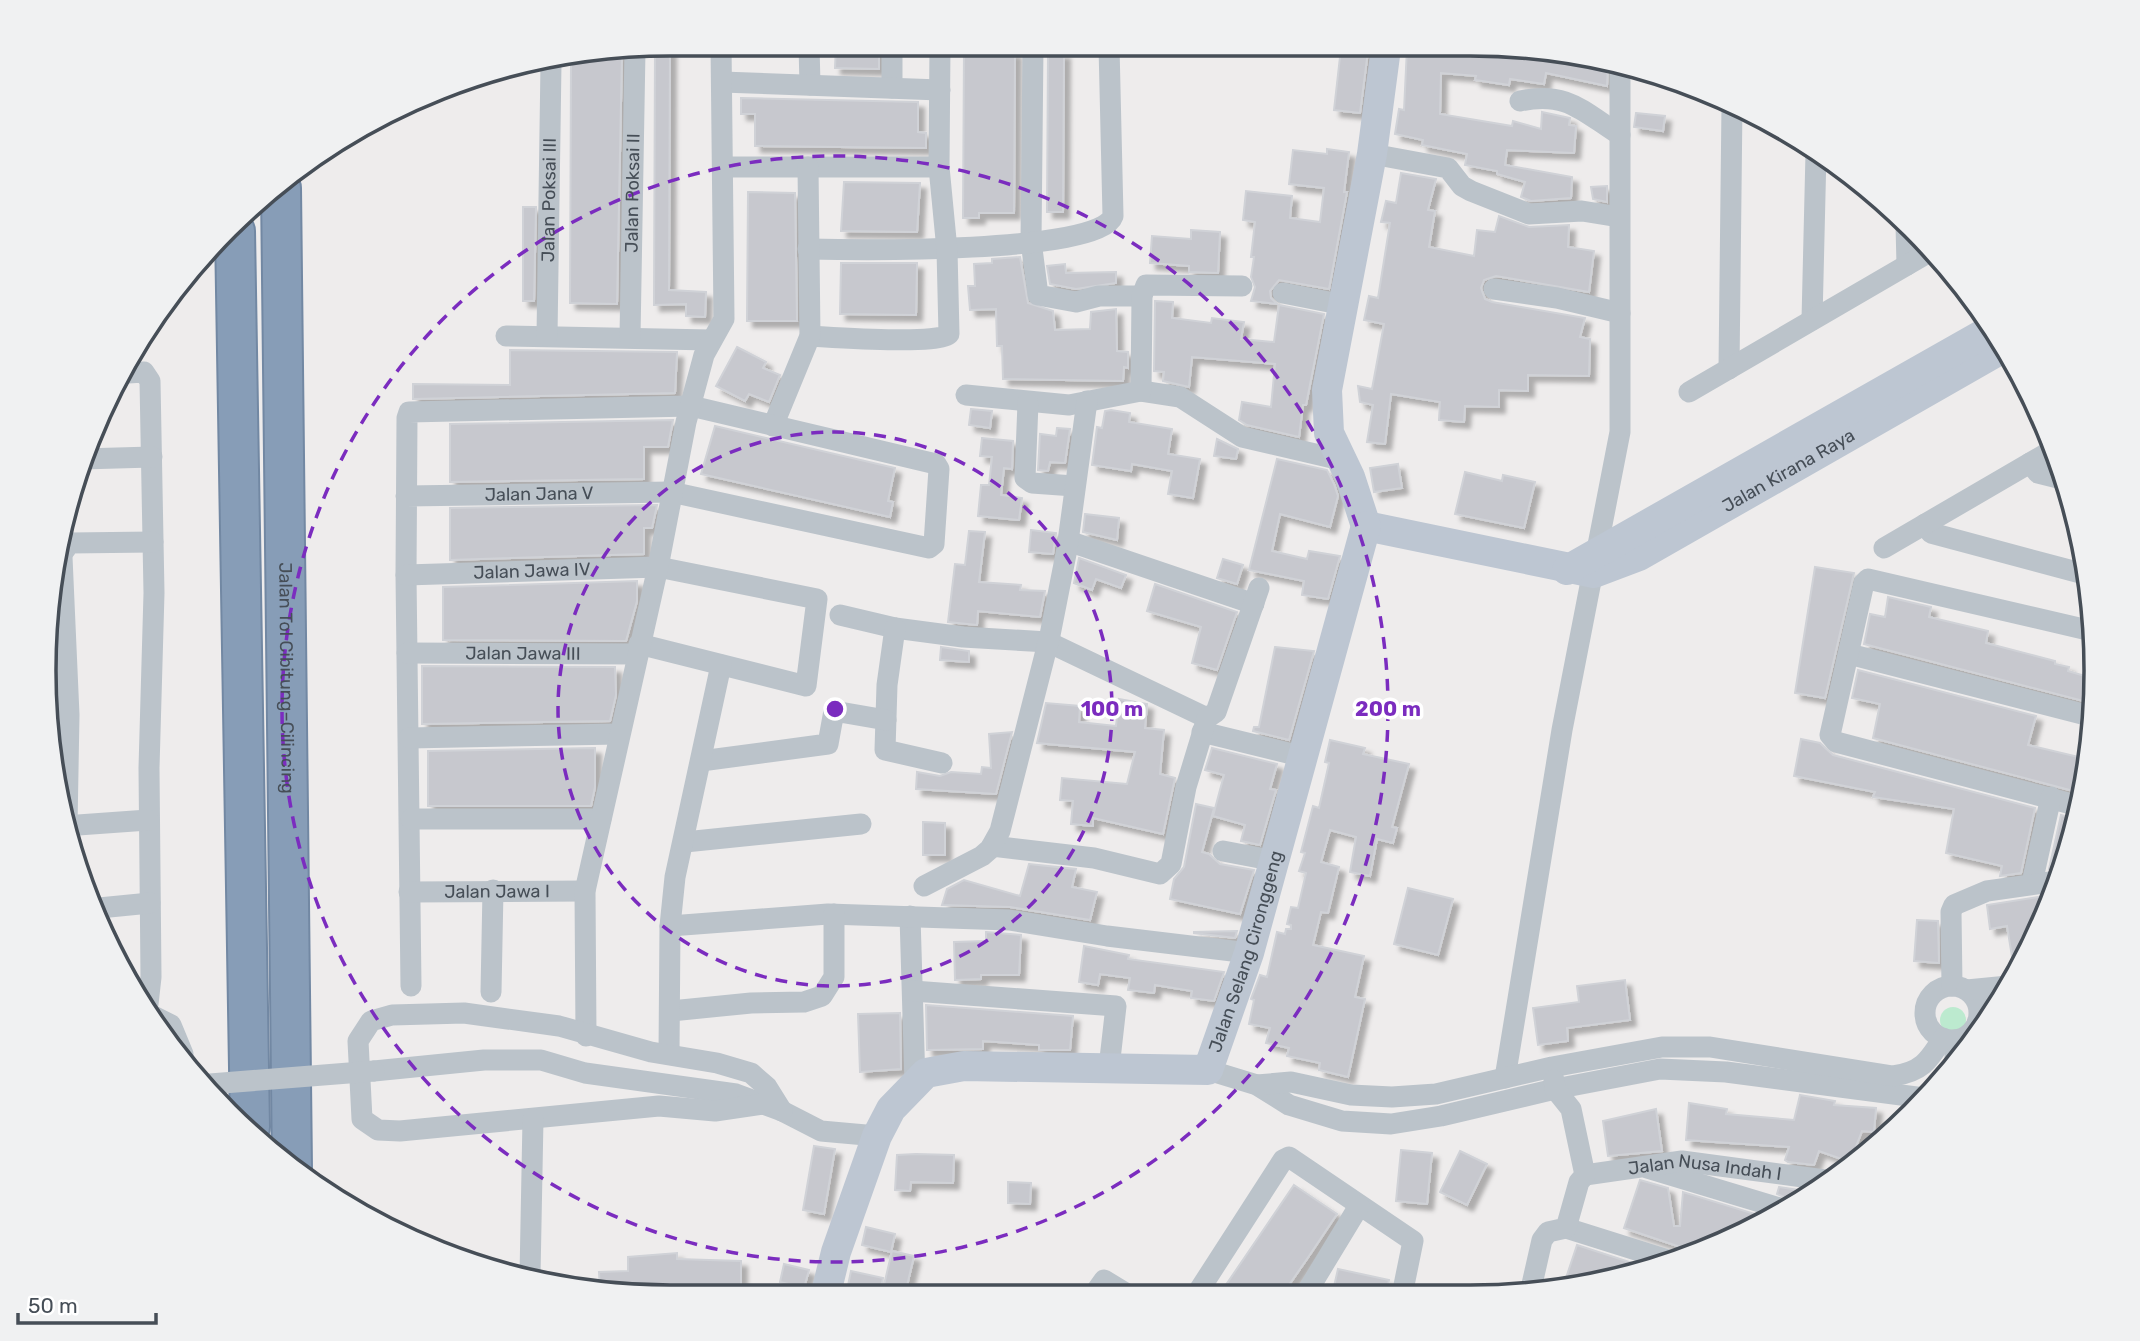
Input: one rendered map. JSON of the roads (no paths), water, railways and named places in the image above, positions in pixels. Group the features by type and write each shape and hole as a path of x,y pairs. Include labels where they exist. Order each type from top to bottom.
{"highway":[{"name":"Jalan Tol Cibitung–Cilincing","path":"281,195 292,1155"},
{"path":"235,237 250,1118"}],"street":[{"path":"586,1036 585,891 658,567 671,492 691,406 711,340 724,319 725,167 721,56"},
{"path":"809,56 810,85"},
{"path":"892,56 892,88"},
{"path":"810,337 947,338 947,250 939,167 940,56"},
{"path":"1033,56 1031,241 1038,295 1076,302 1099,296 1142,296"},
{"path":"807,250 947,250 1074,237 1096,232 1112,219 1109,56"},
{"path":"1385,56 1372,154 1327,390 1329,433 1350,477 1366,526 1586,565"},
{"name":"Jalan Poksai II","path":"630,337 635,57"},
{"name":"Jalan Poksai III","path":"547,336 551,68"},
{"path":"1505,1077 1586,565 1620,432 1620,75"},
{"path":"722,82 940,90"},
{"path":"1520,101 1539,97 1566,100 1620,135"},
{"path":"1729,369 1732,115"},
{"path":"1372,154 1448,168 1462,186 1529,214 1582,211 1619,217"},
{"path":"1812,320 1816,163"},
{"path":"725,167 939,167"},
{"path":"411,986 406,575 407,418 413,410 691,406 773,426 810,337 808,167"},
{"path":"1906,238 1907,265"},
{"path":"1689,392 1923,256"},
{"path":"1141,391 1144,288 1149,284 1242,286"},
{"path":"1494,289 1557,298 1620,313"},
{"path":"1283,293 1345,305"},
{"name":"Jalan Kirana Raya","path":"1586,565 1983,334"},
{"path":"506,336 711,340"},
{"name":"Jalan Kirana Raya","path":"1586,565 1639,556 1995,353"},
{"path":"133,373 144,372 149,376 152,457 148,820 150,903 141,978"},
{"path":"966,395 1069,405 1141,391 1180,397 1242,438 1340,460"},
{"path":"923,886 982,856 992,846 1007,807 1048,642 1068,541 1087,401"},
{"path":"1028,403 1025,478 1032,483 1074,486"},
{"name":"Jalan Jana V","path":"406,496 671,492 932,547 939,469 936,464 773,426"},
{"path":"1884,548 2044,455"},
{"path":"94,459 152,457"},
{"path":"2030,463 2038,473 2052,477"},
{"path":"1925,524 1931,533 2076,572"},
{"name":"Jalan Selang Cironggeng","path":"828,1285 836,1252 877,1136 891,1109 926,1073 964,1066 1208,1070 1249,953 1366,526"},
{"path":"992,846 1094,858 1160,874 1171,864 1186,787 1204,725 1216,712 1257,596 1068,541"},
{"path":"70,542 153,542"},
{"name":"Jalan Jawa IV","path":"406,575 658,567 817,599 806,686 721,665"},
{"path":"2069,803 1833,740 1830,735 1864,583 1868,579 2083,629"},
{"path":"61,588 59,715 61,753"},
{"path":"840,615 895,628 1048,642 1204,725 1304,757"},
{"path":"895,628 885,750 942,763"},
{"name":"Jalan Jawa III","path":"407,653 638,649 721,665"},
{"path":"1849,654 2083,714"},
{"path":"669,1054 670,926 675,877 685,842 721,665"},
{"path":"701,761 828,744 834,711 886,720"},
{"path":"409,738 619,734"},
{"path":"2032,883 2051,797"},
{"path":"411,819 601,819"},
{"path":"76,825 148,820"},
{"path":"685,842 861,824"},
{"path":"1223,852 1275,861"},
{"path":"1960,988 1951,912 1954,905 1973,894 2046,882"},
{"path":"491,992 493,890"},
{"name":"Jalan Jawa I","path":"409,892 585,891"},
{"path":"104,908 150,903"},
{"path":"670,926 834,914 1009,920 1107,936 1249,953"},
{"path":"671,1011 751,1003 804,1002 822,996 834,977 834,914"},
{"path":"910,916 915,1083"},
{"path":"1963,1035 1926,1023 1925,1008 1932,994 1960,988 1997,986"},
{"path":"1960,988 1974,996 1980,1013"},
{"path":"913,991 1116,1006 1109,1068"},
{"path":"464,1013 559,1026 586,1036 751,1073 767,1087 773,1107 715,1111 659,1106 400,1131 378,1130 362,1119 358,1041 372,1021 393,1015 464,1013"},
{"path":"1257,1085 1291,1082 1350,1095 1392,1097 1436,1094 1552,1067 1682,1046 1710,1047 1893,1076 1914,1073 1963,1035"},
{"path":"215,1084 484,1060 541,1060 584,1073 736,1094 773,1107 821,1131 877,1136"},
{"path":"1552,1067 1555,1089 1571,1109 1585,1175 1578,1182 1566,1228"},
{"path":"1208,1070 1257,1085 1289,1105 1342,1121 1391,1124 1436,1117 1555,1089 1660,1069 1690,1068 1913,1096"},
{"path":"1436,1094 1436,1117"},
{"path":"530,1268 533,1119"},
{"path":"1202,1285 1285,1158 1289,1157 1413,1241 1404,1285"},
{"name":"Jalan Nusa Indah I","path":"1585,1175 1682,1161 1814,1179"},
{"path":"1647,1168 1772,1206"},
{"path":"1313,1285 1359,1206"},
{"path":"1533,1282 1542,1240 1548,1232 1566,1228 1655,1256"}]}
